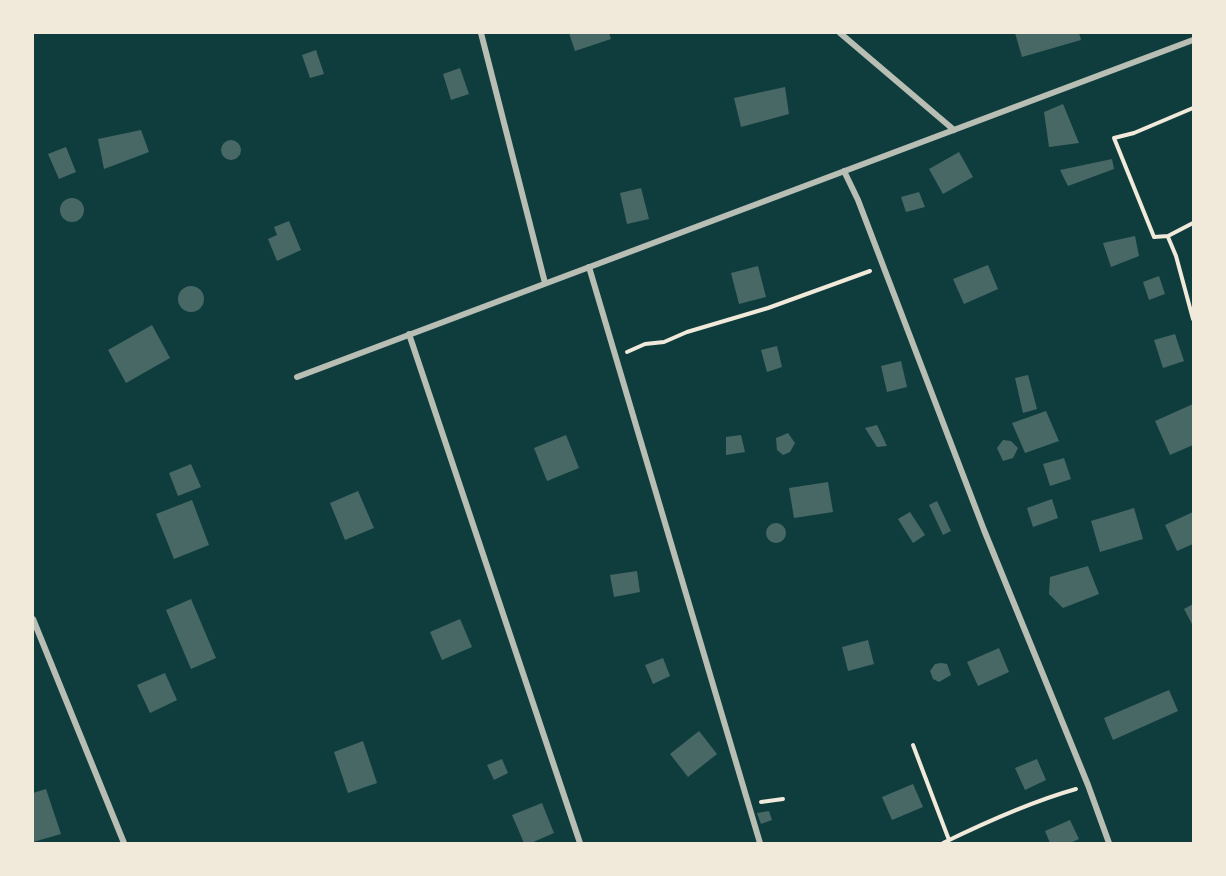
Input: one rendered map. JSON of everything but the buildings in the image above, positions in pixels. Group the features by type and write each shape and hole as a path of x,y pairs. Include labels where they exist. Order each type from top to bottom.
{"street":[{"path":"481,33 545,283"},
{"path":"840,33 954,130"},
{"path":"297,377 1193,40"},
{"path":"844,171 858,200 984,530 1088,785 1109,843"},
{"path":"589,267 760,843"},
{"path":"409,334 580,843"},
{"path":"33,619 124,843"}],"path":[{"path":"1193,108 1134,133 1114,138 1154,237 1168,236 1193,223"},
{"path":"1168,236 1176,256 1193,319"},
{"path":"616,357 645,344 664,342 687,332 768,308 883,266"},
{"path":"913,745 949,840"},
{"path":"943,843 1053,795 1088,785"},
{"path":"750,809 764,800 783,799"}]}
